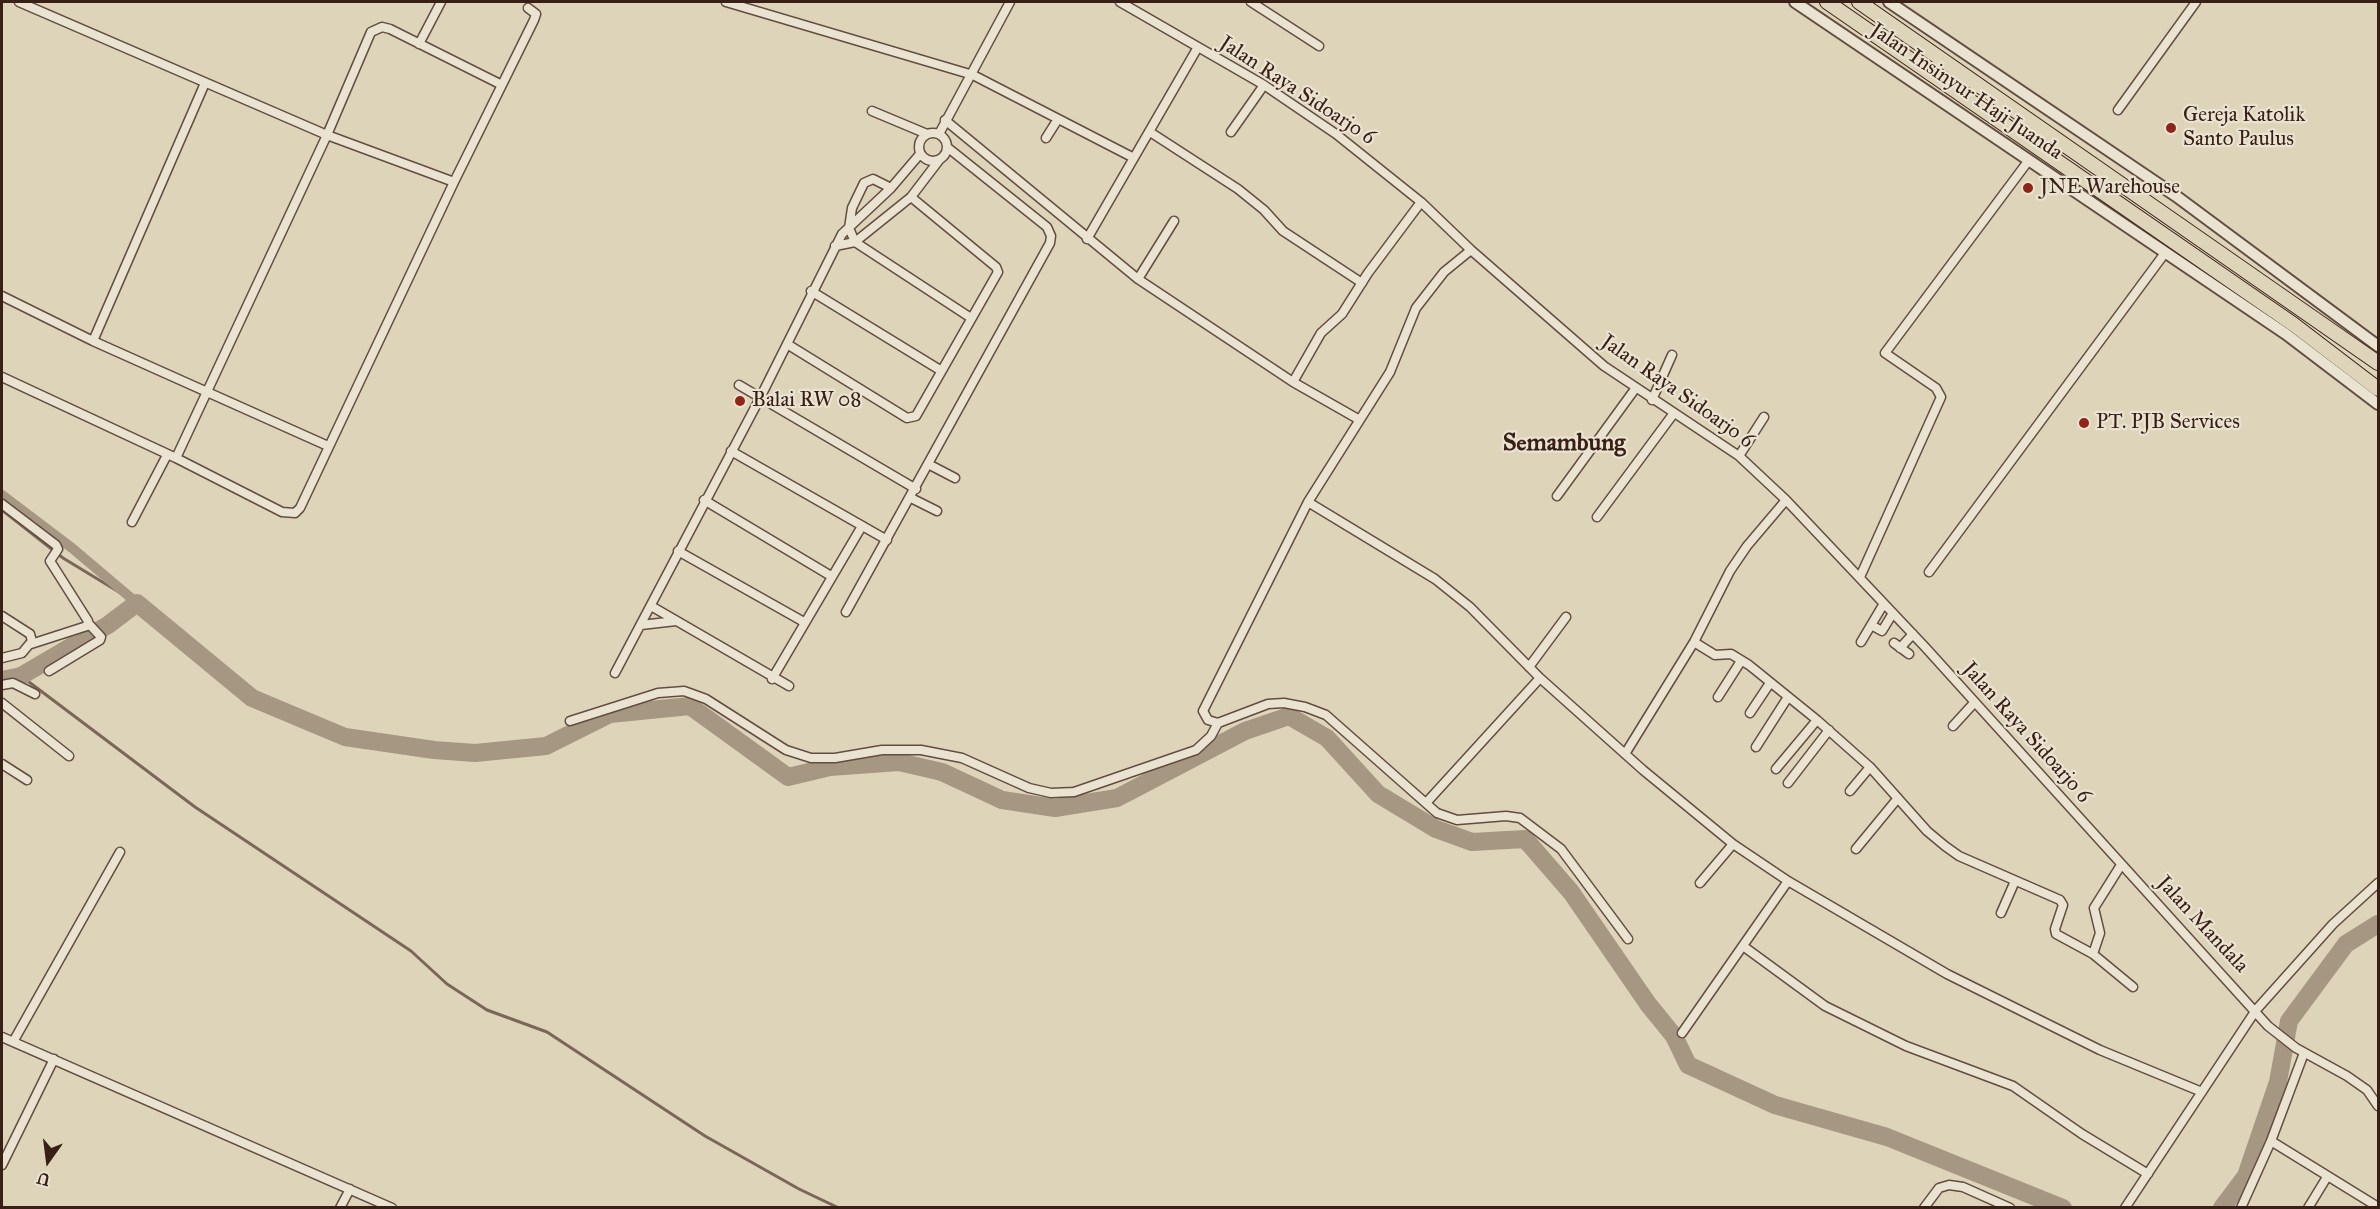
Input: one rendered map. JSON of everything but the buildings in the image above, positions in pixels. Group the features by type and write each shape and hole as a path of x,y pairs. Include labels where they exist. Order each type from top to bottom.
{"highway":[{"name":"Jalan Insinyur Haji Juanda","path":"1827,2 2289,329 2379,389"},
{"name":"Jalan Insinyur Haji Juanda","path":"1859,2 2379,363"}],"street":[{"path":"19,2 327,135 454,182"},
{"path":"419,44 441,2"},
{"path":"726,2 747,4 973,75 1134,158"},
{"path":"939,134 973,75 1010,2"},
{"name":"Jalan Raya Sidoarjo 6","path":"1120,2 1264,86 1336,134 1421,202 1471,250 1604,366 1635,389 1739,456 1786,500 1913,634 2121,865"},
{"path":"1251,2 1319,46"},
{"name":"Jalan Insinyur Haji Juanda","path":"1795,2 2165,253 2289,329 2379,404"},
{"name":"Jalan Insinyur Haji Juanda","path":"1889,2 2185,203 2379,346"},
{"path":"2118,110 2196,2"},
{"path":"2,377 288,513 300,508 454,182 534,20 536,14 528,8"},
{"path":"132,522 207,391 327,135 374,28 390,28 502,85"},
{"path":"1087,239 1198,47"},
{"path":"93,341 205,82"},
{"path":"1231,132 1264,86"},
{"path":"872,111 927,134 939,134"},
{"path":"1046,138 1058,119"},
{"path":"945,120 1138,279 1293,382 1358,419"},
{"path":"1150,132 1238,189 1264,210 1283,231 1362,283"},
{"path":"615,673 704,500 760,398 835,246 842,234 891,188 920,154 919,142 927,134"},
{"path":"846,612 930,465 1050,243 1051,236 1047,227 947,147 939,134"},
{"path":"835,246 855,242 911,197 947,147"},
{"path":"920,154 929,160 940,159"},
{"path":"1860,578 1941,397 1936,388 1885,353 2029,160"},
{"path":"891,188 873,179 867,179 852,208 849,228 855,242 971,318"},
{"path":"787,344 910,418 916,416 940,370 997,277 996,267 911,197"},
{"path":"1293,382 1321,333 1342,314 1421,202"},
{"path":"1138,279 1174,221"},
{"path":"1218,723 1206,718 1204,707 1358,419 1390,372 1416,308 1444,272 1471,250"},
{"path":"1929,572 2165,253"},
{"path":"811,291 940,370"},
{"path":"2,296 93,341 328,446"},
{"path":"1652,400 1672,355"},
{"path":"739,385 916,489"},
{"path":"1557,496 1635,389"},
{"path":"1597,518 1674,413"},
{"path":"1739,456 1764,417"},
{"path":"731,451 887,540"},
{"path":"930,465 955,478"},
{"path":"911,498 937,511"},
{"path":"704,500 831,576"},
{"path":"1625,754 1694,642 1730,571 1747,546 1786,500"},
{"path":"2,504 56,544 57,549 51,558 51,563 78,601 91,627 101,637 100,640 70,656 49,671"},
{"path":"1314,505 1435,579 1470,607 1540,678 1625,754 1733,844 1788,881 1947,974 2100,1050 2202,1092"},
{"path":"772,679 862,526"},
{"path":"678,551 804,622"},
{"path":"1861,642 1884,605"},
{"path":"651,606 772,679 789,686"},
{"path":"1871,625 1882,631 1893,613"},
{"path":"2,616 30,634 31,644"},
{"path":"1529,667 1566,617"},
{"path":"641,625 677,621"},
{"path":"2,658 22,653 31,644 91,627"},
{"path":"1910,654 1897,645 1913,634"},
{"path":"1694,642 1715,656 1731,654 1817,720 1870,767 1927,831 1945,846 2062,902 2055,932 2093,954 2133,987"},
{"path":"1718,697 1741,661"},
{"path":"1426,803 1540,678"},
{"path":"2,685 14,682 35,694"},
{"path":"1750,713 1770,683"},
{"path":"570,722 658,693 684,691 706,699 786,750 811,758 835,758 882,750 921,750 962,758 1029,788 1051,793 1074,792 1196,750 1211,736 1218,723 1268,704 1284,703 1305,707 1326,715 1437,813 1457,820 1506,816 1520,818 1531,825 1561,849 1628,939"},
{"path":"1756,747 1788,697"},
{"path":"2,703 69,756"},
{"path":"1953,726 1974,703"},
{"path":"1776,769 1817,720"},
{"path":"1788,783 1829,730"},
{"path":"2,764 27,780"},
{"path":"1850,791 1870,767"},
{"path":"1856,849 1898,798"},
{"path":"1700,883 1733,844"},
{"path":"13,1042 120,852"},
{"path":"2093,954 2100,933 2094,908 2121,865"},
{"name":"Jalan Mandala","path":"2121,865 2256,1010 2268,1026 2300,1051 2347,1076 2367,1090 2379,1106"},
{"path":"1682,1033 1788,881"},
{"path":"2001,913 2015,881"},
{"path":"2125,1208 2256,1010 2333,924 2379,883"},
{"path":"1743,946 1825,1006 1906,1046 2013,1086 2082,1134 2148,1174"},
{"path":"2,1037 392,1208"},
{"path":"2241,1208 2271,1141 2300,1051"},
{"path":"2,1165 54,1059"},
{"path":"2271,1141 2379,1207"},
{"path":"2308,1208 2327,1177"},
{"path":"1924,1208 1939,1188 1949,1185 1963,1187 1989,1204 2010,1208"},
{"path":"340,1208 350,1189"}],"waterway":[{"path":"2,495 72,548 137,603"},
{"path":"2,510 63,558 137,603"},
{"path":"2,680 21,676 108,625 137,603 252,698 345,737 434,750 475,753 546,746 610,714 690,706 788,777 830,767 899,762 942,772 1002,800 1055,808 1117,798 1245,731 1289,716 1327,738 1378,794 1436,829 1472,842 1525,839 1571,892 1648,1004 1674,1036 1688,1065 1775,1105 1887,1137 2063,1208"},
{"path":"21,676 195,807 411,951 447,984 487,1010 547,1032 705,1136 799,1189 839,1208"},
{"path":"2222,1208 2246,1176 2278,1082 2289,1021 2346,944 2378,924"}],"place":[{"name":"Gereja Katolik Santo Paulus","path":"2171,128"},
{"name":"JNE Warehouse","path":"2028,188"},
{"name":"Balai RW 08","path":"740,401"},
{"name":"PT. PJB Services","path":"2084,423"}],"district":[{"name":"Semambung","path":"1564,444"}]}
